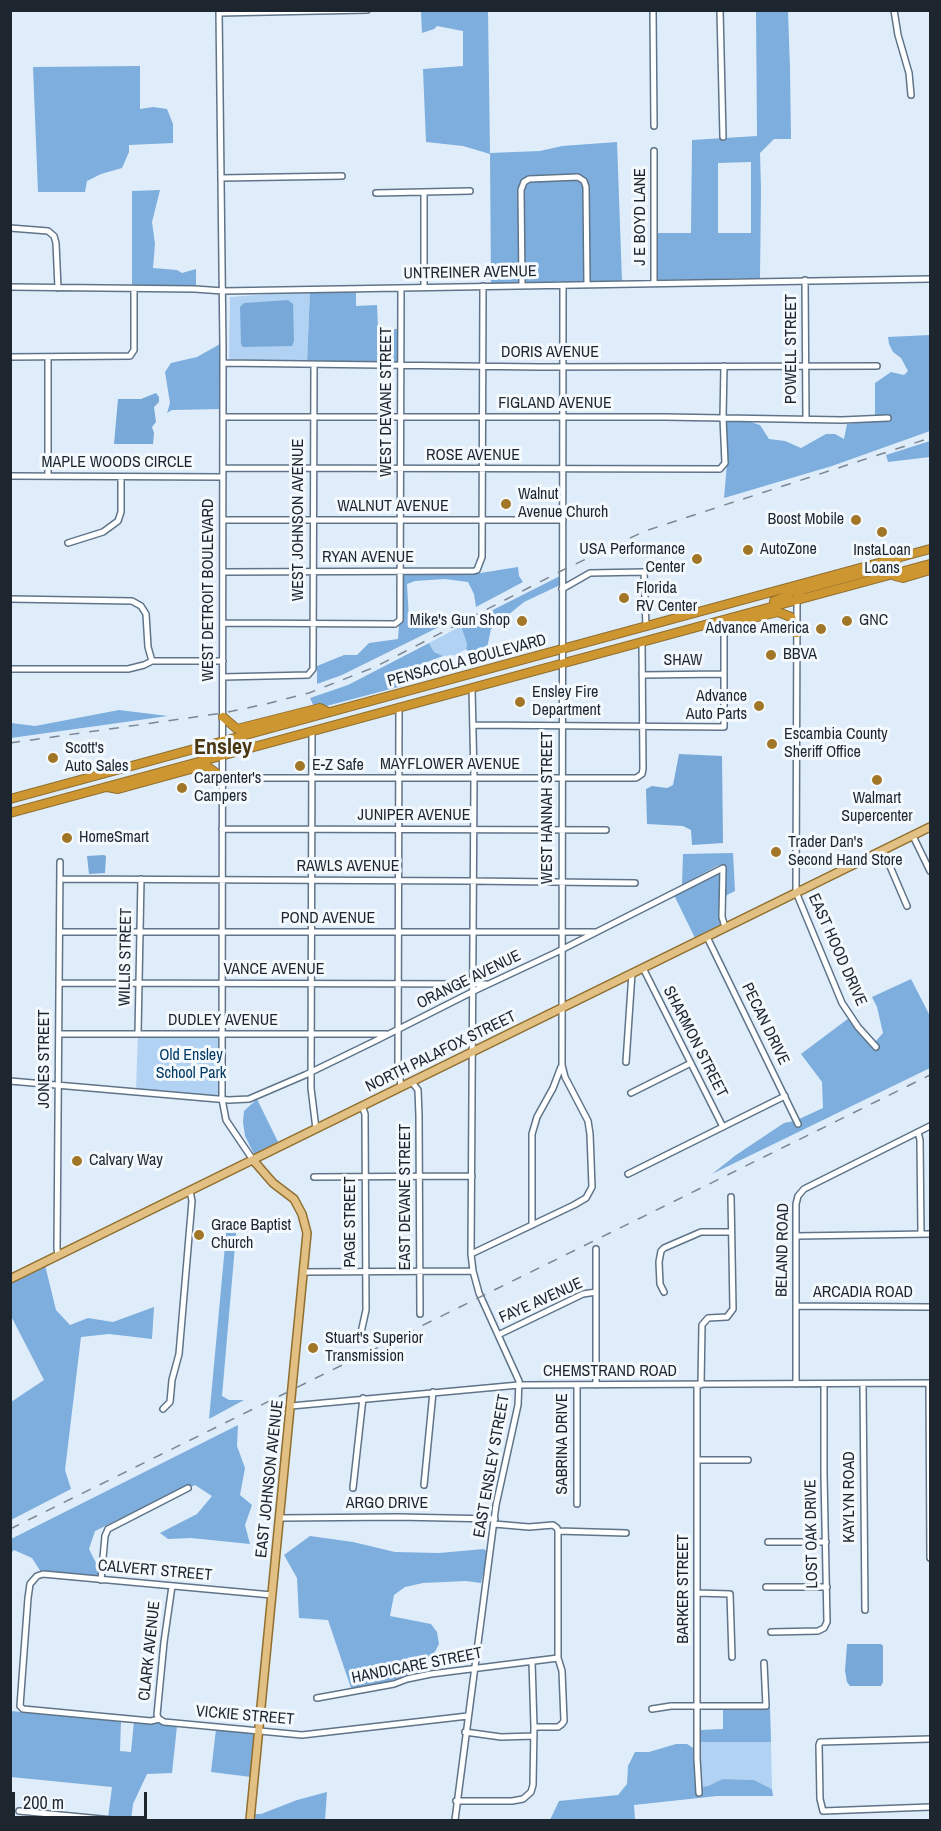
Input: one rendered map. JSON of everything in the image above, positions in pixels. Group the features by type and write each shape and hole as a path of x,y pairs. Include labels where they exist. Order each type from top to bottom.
{"highway":[{"name":"PENSACOLA BOULEVARD","path":"10,799 930,549"},
{"path":"797,600 802,590 887,567 903,556"},
{"name":"PENSACOLA BOULEVARD","path":"10,813 930,564"},
{"path":"890,575 903,578 930,570"},
{"path":"712,623 729,614 782,599 789,595 794,587"},
{"path":"722,621 745,620 778,612 791,618 797,633"},
{"path":"562,664 571,652 623,638 645,627"},
{"path":"482,685 501,675 552,661 562,650"},
{"path":"399,707 407,696 441,687 457,678"},
{"path":"223,717 237,729 321,708 328,712"},
{"path":"223,755 228,746 236,742 298,725 310,717"},
{"path":"76,794 81,787 209,753 218,749 223,741"},
{"path":"105,786 118,789 202,766 208,767 223,778"}],"main road":[{"name":"NORTH PALAFOX STREET","path":"10,1279 930,827"},
{"name":"EAST JOHNSON AVENUE","path":"250,1821 307,1233 302,1214 294,1199 273,1183 253,1160"}],"street":[{"path":"219,12 367,10"},
{"path":"653,10 654,126"},
{"path":"720,10 723,137"},
{"path":"894,10 898,35 909,73 911,95"},
{"name":"WEST DETROIT BOULEVARD","path":"219,12 223,291 222,1099 226,1120 253,1160"},
{"name":"J E BOYD LANE","path":"654,151 654,282"},
{"path":"221,178 342,176"},
{"path":"522,286 521,190 524,182 539,178 579,177 584,181 586,187 587,284"},
{"path":"376,193 470,191"},
{"path":"424,193 424,287"},
{"path":"10,228 48,231 54,236 58,288"},
{"name":"UNTREINER AVENUE","path":"10,287 223,291 930,279"},
{"name":"POWELL STREET","path":"805,280 806,418"},
{"name":"WEST HANNAH STREET","path":"562,1065 563,285"},
{"path":"482,520 483,286"},
{"path":"10,357 130,356 134,350 134,288"},
{"name":"WEST DEVANE STREET","path":"312,624 398,623 400,618 401,288"},
{"path":"48,357 48,476"},
{"name":"DORIS AVENUE","path":"223,363 806,368 876,366"},
{"name":"WEST JOHNSON AVENUE","path":"223,677 310,674 313,669 314,365"},
{"path":"723,418 724,366"},
{"name":"FIGLAND AVENUE","path":"223,417 806,418 842,420 888,418"},
{"name":"ROSE AVENUE","path":"223,468 563,470 722,468 725,463 723,418"},
{"name":"MAPLE WOODS CIRCLE","path":"10,476 223,477"},
{"path":"68,543 103,532 118,521 121,512 121,477"},
{"name":"WALNUT AVENUE","path":"223,520 563,520"},
{"name":"RYAN AVENUE","path":"223,572 474,572 482,557 482,520"},
{"path":"562,589 590,573 644,572 645,627"},
{"path":"794,587 797,600 796,892"},
{"path":"10,599 132,601 141,606 146,614 148,647 152,661"},
{"path":"474,725 724,727 722,621"},
{"path":"223,623 312,624"},
{"path":"642,642 642,726"},
{"path":"10,669 128,669 152,661 223,661"},
{"name":"SHAW","path":"642,675 724,674"},
{"name":"EAST ENSLEY STREET","path":"455,1821 494,1522 519,1405 518,1375 479,1293 471,1254 474,829 472,687"},
{"path":"399,707 398,1030 401,1087"},
{"name":"MAYFLOWER AVENUE","path":"223,778 625,778 640,776 643,769 642,726"},
{"path":"312,731 311,1072 312,1107 316,1129"},
{"name":"JUNIPER AVENUE","path":"222,829 606,830"},
{"path":"913,836 930,871"},
{"path":"883,850 907,906"},
{"name":"JONES STREET","path":"58,1256 60,862"},
{"name":"ORANGE AVENUE","path":"10,1081 222,1099 254,1098 398,1030 723,868 722,917 725,927"},
{"name":"RAWLS AVENUE","path":"60,879 400,880 635,884"},
{"name":"WILLIS STREET","path":"138,1034 141,879"},
{"name":"EAST HOOD DRIVE","path":"796,892 842,1003 858,1027 876,1047"},
{"name":"POND AVENUE","path":"60,932 596,932"},
{"name":"PECAN DRIVE","path":"707,937 798,1124"},
{"name":"SHARMON STREET","path":"643,968 723,1127"},
{"path":"626,1062 633,973"},
{"name":"VANCE AVENUE","path":"59,983 488,984"},
{"name":"DUDLEY AVENUE","path":"58,1034 388,1034"},
{"path":"631,1093 691,1063"},
{"path":"471,1254 532,1226 589,1194 592,1187 590,1128 565,1077 562,1065"},
{"path":"532,1226 532,1134 537,1117 553,1088 562,1065"},
{"name":"EAST DEVANE STREET","path":"412,1082 419,1094 420,1314"},
{"path":"628,1173 785,1096"},
{"name":"PAGE STREET","path":"360,1337 366,1310 363,1106"},
{"name":"BELAND ROAD","path":"796,1384 796,1200 804,1189 930,1126"},
{"path":"918,1132 921,1234"},
{"path":"314,1177 472,1176"},
{"path":"163,1409 170,1402 172,1380 179,1354 192,1201 190,1191"},
{"path":"664,1292 660,1284 661,1251 700,1232 731,1232 730,1197"},
{"name":"BARKER STREET","path":"699,1793 697,1460 702,1325 708,1318 727,1317 733,1309 731,1232"},
{"path":"796,1236 930,1234"},
{"path":"596,1249 596,1385"},
{"path":"304,1272 473,1271"},
{"name":"FAYE AVENUE","path":"498,1335 584,1294 596,1292"},
{"name":"ARCADIA ROAD","path":"796,1306 930,1306"},
{"path":"930,1383 930,1558"},
{"name":"CHEMSTRAND ROAD","path":"291,1406 519,1385 930,1383"},
{"name":"LOST OAK DRIVE","path":"771,1632 819,1631 827,1622 824,1384"},
{"name":"KAYLYN ROAD","path":"863,1384 865,1610"},
{"name":"SABRINA DRIVE","path":"577,1385 577,1504"},
{"path":"424,1485 433,1392"},
{"path":"353,1488 363,1398"},
{"path":"697,1460 748,1460"},
{"path":"101,1580 105,1536 108,1529 188,1488"},
{"name":"ARGO DRIVE","path":"280,1518 398,1517 494,1522 526,1527 553,1525 558,1531 626,1533"},
{"path":"534,1727 558,1727 564,1720 562,1671 559,1660 558,1531"},
{"path":"768,1542 826,1542"},
{"name":"CALVERT STREET","path":"21,1708 19,1704 28,1598 30,1584 36,1576 43,1574 272,1595"},
{"name":"CLARK AVENUE","path":"159,1719 157,1715 163,1652 168,1601 172,1586"},
{"path":"766,1587 826,1587"},
{"path":"697,1593 730,1594 732,1657"},
{"name":"HANDICARE STREET","path":"317,1698 394,1684 412,1677 474,1667 559,1660"},
{"path":"456,1801 512,1802 528,1796 533,1785 532,1661"},
{"path":"652,1709 671,1706 766,1706 764,1663"},
{"name":"VICKIE STREET","path":"21,1708 151,1721 159,1719 164,1722 302,1735 468,1716"},
{"path":"465,1732 501,1737 534,1736"},
{"path":"930,1739 820,1742 819,1745 820,1799 823,1811 930,1807"},
{"path":"19,1811 112,1821"}],"green space":[{"path":"310,291 307,362 229,359 230,297"},
{"path":"461,626 467,644 466,649 456,655 443,656 434,652 429,643"},
{"name":"Old Ensley School Park","path":"138,1034 222,1035 222,1099 136,1090"},
{"path":"700,1742 771,1742 772,1789 754,1780 724,1779 701,1787"}],"shaded area":[{"path":"488,11 490,153 540,151 562,146 617,142 622,281 590,281 588,187 578,175 529,176 521,181 519,191 519,283 491,284 490,154 463,146 426,142 423,69 463,66 463,31 437,26 422,33 421,12"},
{"path":"756,11 788,11 791,139 774,139 760,153 760,278 658,280 658,233 691,233 692,140 757,136","holes":["751,162 751,233 718,233 718,163"]},
{"path":"140,66 140,109 153,107 167,109 173,124 173,143 129,145 129,152 122,168 87,181 85,192 38,192 33,67"},
{"path":"578,180 583,187 585,282 525,283 524,191 526,183"},
{"path":"160,190 152,222 155,244 153,268 177,270 182,273 196,269 196,286 132,286 132,191"},
{"path":"310,291 356,291 356,306 377,305 378,329 398,329 398,363 307,362"},
{"path":"288,300 293,304 294,341 292,346 243,347 240,307 244,303"},
{"path":"930,335 930,431 832,466 724,498 727,463 726,422 747,421 760,425 769,439 785,441 801,448 826,434 835,434 844,439 847,424 890,419 890,415 875,416 875,383 891,372 904,375 908,371 901,358 893,352 888,337"},
{"path":"220,344 221,409 172,410 167,413 170,403 165,372 171,363 197,357"},
{"path":"156,393 159,402 154,407 156,422 152,427 153,444 114,444 118,399 141,399"},
{"path":"930,441 930,457 888,462 886,455"},
{"path":"518,567 519,576 523,582 476,607 474,594 468,582 445,579 415,581 407,584 409,620 419,627 439,627 342,675 317,684 317,666 344,655 357,655 369,643 398,639 399,625 403,618 403,574 474,574"},
{"path":"560,576 560,585 524,602 491,629 487,648 482,653 474,657 466,649 467,644 461,626"},
{"path":"429,643 434,652 443,656 398,673 402,686 315,709 310,698 348,685"},
{"path":"119,710 168,716 11,738 11,723 35,726"},
{"path":"679,754 722,756 723,843 692,845 691,830 683,826 647,824 646,789 652,786 667,788 673,785"},
{"path":"733,853 735,891 725,896 725,865 717,866 682,885 683,854"},
{"path":"87,856 106,856 105,873 89,874"},
{"path":"720,870 719,917 721,926 696,940 674,895"},
{"path":"911,979 930,1016 930,1068 712,1174 784,1123 794,1121 797,1126 801,1125 799,1119 823,1108 822,1082 801,1054 849,1018 876,1050 880,1047 873,1040 876,1041 883,1033 877,1007 872,997"},
{"path":"257,1099 279,1144 255,1156 245,1136 243,1122 244,1111"},
{"path":"227,1224 234,1226 236,1234 222,1396 229,1400 244,1400 209,1419"},
{"path":"45,1265 56,1310 70,1325 88,1318 113,1322 154,1307 152,1339 109,1334 81,1337 65,1470 71,1489 11,1520 11,1402 44,1380 11,1316 11,1282"},
{"path":"238,1425 237,1446 245,1468 240,1495 252,1505 245,1525 250,1544 191,1538 168,1539 160,1533 197,1514 212,1496 195,1485 191,1487 189,1485 95,1531 89,1549 99,1569 99,1577 41,1572 32,1558 14,1550 11,1553 11,1539"},
{"path":"310,1536 353,1542 395,1552 439,1553 484,1549 488,1553 481,1583 466,1581 423,1583 405,1587 394,1595 390,1616 431,1624 437,1632 439,1644 431,1659 416,1671 383,1684 351,1688 328,1620 299,1618 297,1578 284,1555"},
{"path":"847,1644 881,1644 883,1646 881,1686 850,1686 845,1671"},
{"path":"770,1708 771,1742 700,1742 700,1730 723,1729 723,1709"},
{"path":"10,1711 121,1720 120,1751 131,1752 134,1721 177,1726 172,1773 147,1774 133,1804 131,1820 108,1818 112,1787 11,1777"},
{"path":"216,1729 256,1733 251,1777 211,1772"},
{"path":"676,1744 687,1744 695,1749 697,1795 702,1795 701,1787 723,1779 754,1780 772,1789 773,1796 717,1796 634,1805 635,1820 550,1820 559,1801 618,1795 627,1784 628,1766 635,1752 649,1752"},
{"path":"327,1792 325,1820 252,1820 253,1814 261,1814 297,1800"}],"railway":[{"path":"10,743 223,713 309,693 375,667 563,570 645,531 930,438"},
{"path":"10,1529 930,1075"}],"place":[{"name":"Walnut Avenue Church","path":"506,504"},
{"name":"Boost Mobile","path":"856,520"},
{"name":"InstaLoan Loans","path":"882,532"},
{"name":"AutoZone","path":"748,550"},
{"name":"USA Performance Center","path":"697,559"},
{"name":"Florida RV Center","path":"624,598"},
{"name":"Mike's Gun Shop","path":"522,621"},
{"name":"GNC","path":"847,621"},
{"name":"Advance America","path":"821,629"},
{"name":"BBVA","path":"771,655"},
{"name":"Ensley Fire Department","path":"520,702"},
{"name":"Advance Auto Parts","path":"759,706"},
{"name":"Escambia County Sheriff Office","path":"772,744"},
{"name":"Scott's Auto Sales","path":"53,758"},
{"name":"E-Z Safe","path":"300,766"},
{"name":"Walmart Supercenter","path":"877,780"},
{"name":"Carpenter's Campers","path":"182,788"},
{"name":"HomeSmart","path":"67,838"},
{"name":"Trader Dan's Second Hand Store","path":"776,852"},
{"name":"Calvary Way","path":"77,1161"},
{"name":"Grace Baptist Church","path":"199,1235"},
{"name":"Stuart's Superior Transmission","path":"313,1348"}],"district":[{"name":"Ensley","path":"223,748"}]}
